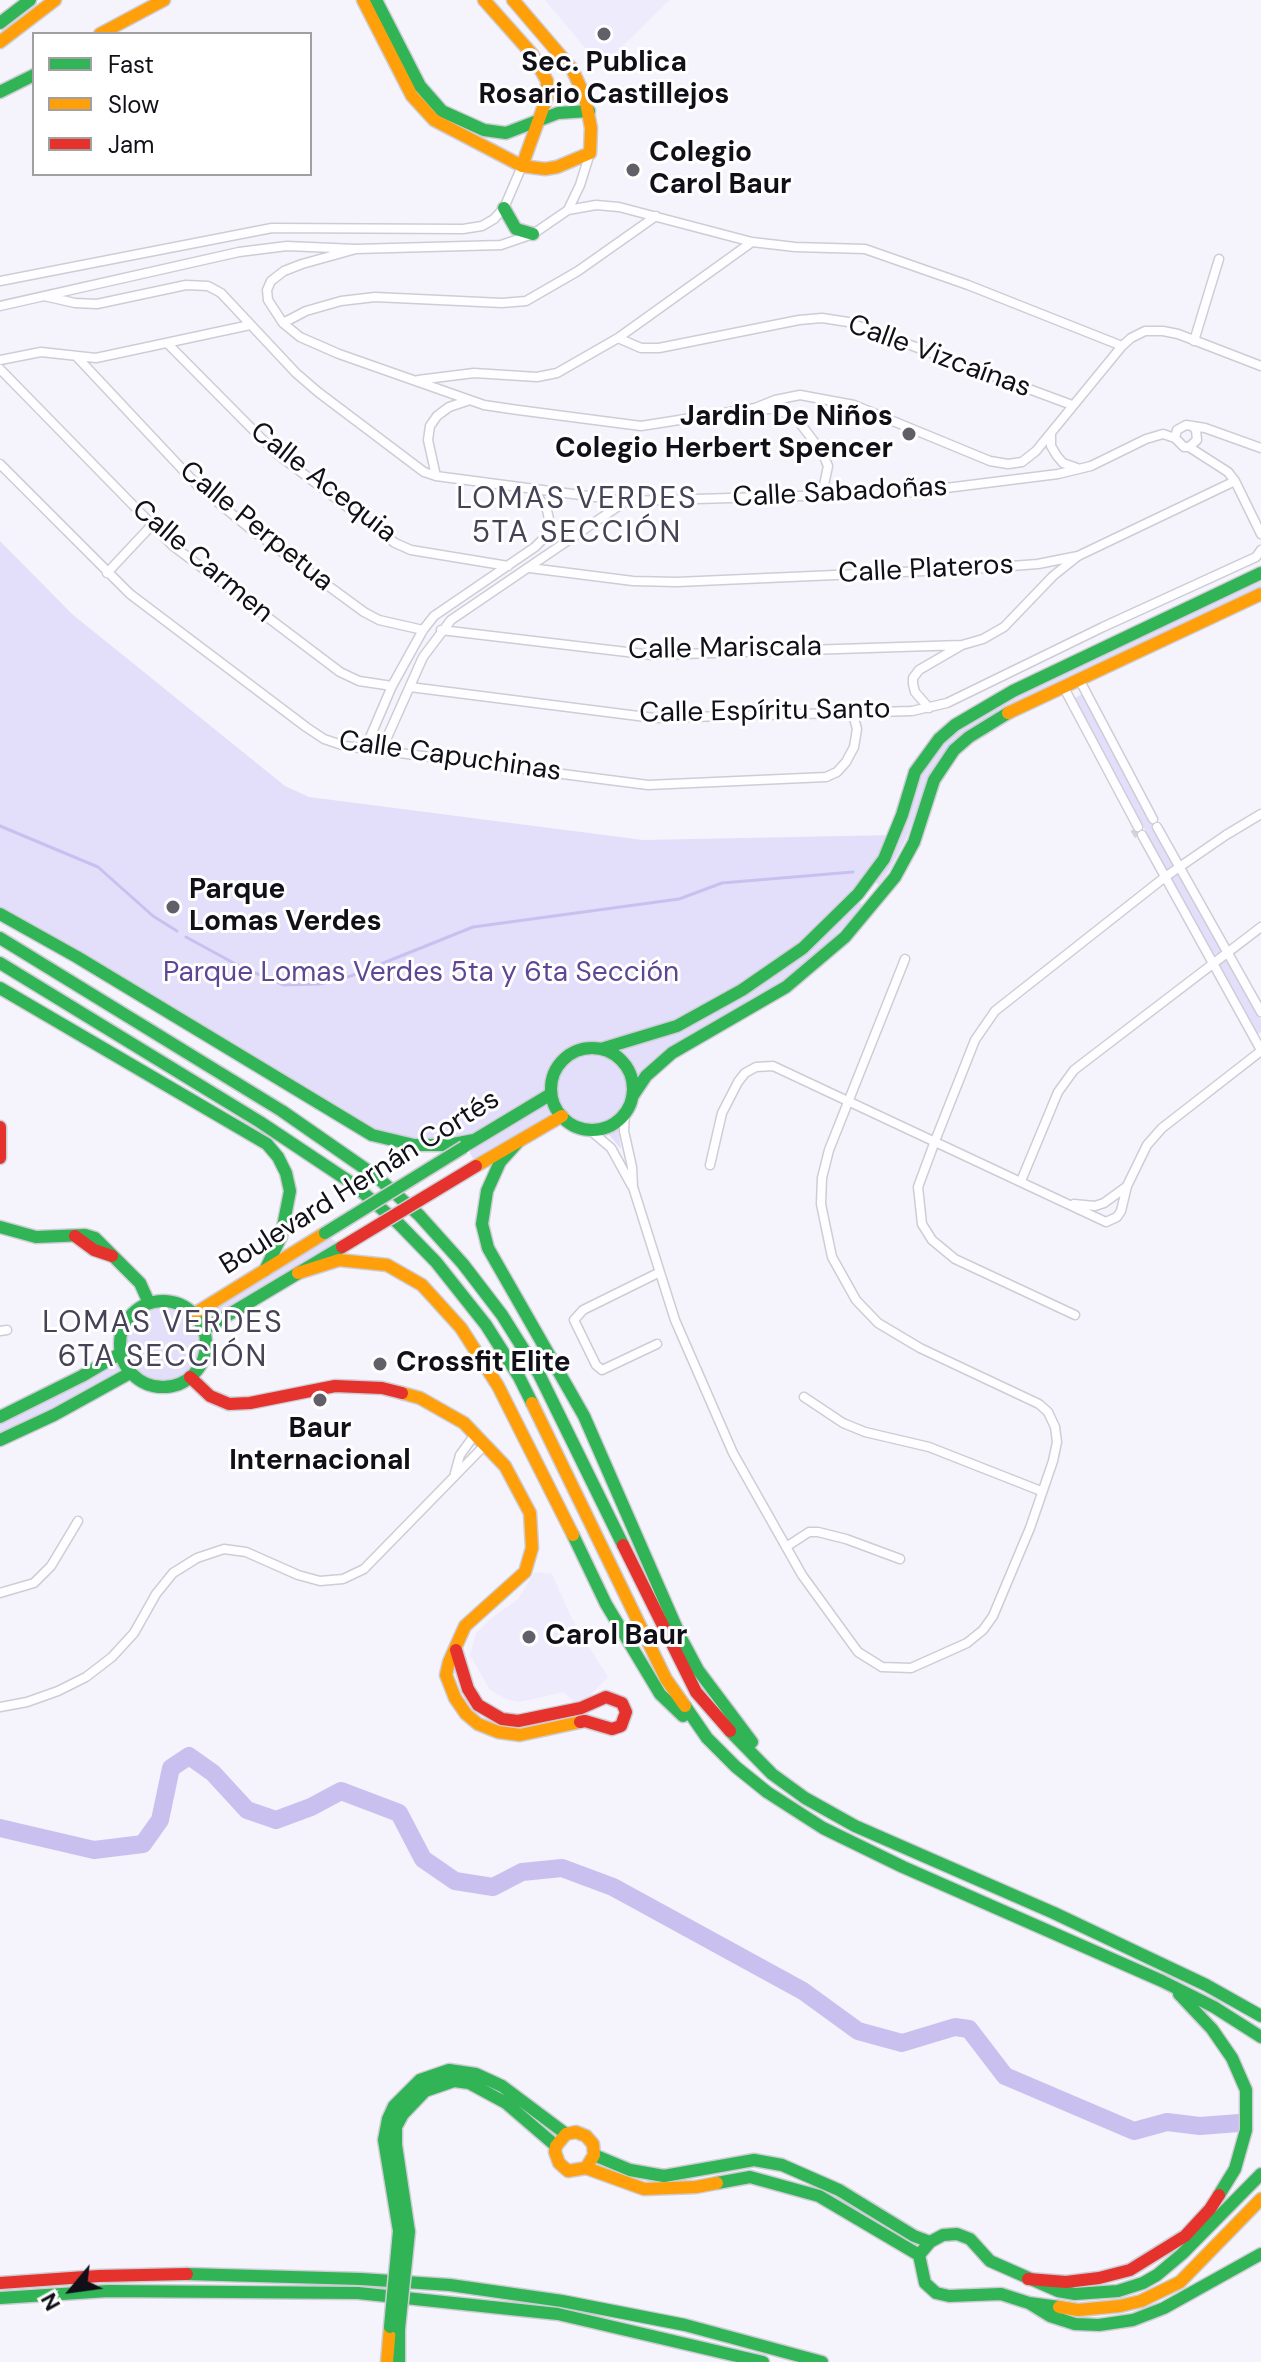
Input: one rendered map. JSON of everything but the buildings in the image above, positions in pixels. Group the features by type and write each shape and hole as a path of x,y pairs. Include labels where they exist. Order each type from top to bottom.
{"main road":[{"path":"0,23 30,0"},
{"path":"0,42 55,0"},
{"path":"104,32 164,0"},
{"path":"363,0 402,77 420,107 434,120 522,166 557,167 590,153 589,111 580,82 572,69 513,0"},
{"path":"376,0 420,86 442,111 484,130 506,133 540,119 567,112 589,111"},
{"path":"484,0 542,69 547,81 547,97 522,166"},
{"path":"0,92 32,76"},
{"path":"504,208 516,229 533,234"},
{"path":"1261,573 1013,691 955,725 939,739 915,772 884,859 858,894 803,948 742,990 677,1026 601,1049 581,1049 564,1058 553,1075 551,1094 562,1116 580,1128 590,1130 611,1126 625,1113 646,1076 672,1053 786,987 819,961 872,906 906,860 934,780 954,750 997,720 1063,686 1261,594"},
{"path":"869,880 884,892"},
{"path":"858,894 872,906"},
{"path":"0,914 372,1135 414,1145 469,1144"},
{"path":"0,938 282,1111 377,1177 419,1215 463,1264 502,1315 539,1374 696,1692 744,1748 772,1774 805,1798 855,1826 1054,1913 1261,2016"},
{"path":"0,963 260,1122 353,1184 436,1262 486,1325 519,1377 666,1679 707,1738"},
{"path":"0,988 267,1144 286,1173 290,1191 281,1237 265,1270"},
{"path":"601,1049 617,1056 629,1070 632,1097"},
{"name":"Boulevard Hernán Cortés","path":"194,1314 551,1094"},
{"name":"Boulevard Hernán Cortés","path":"203,1330 562,1116"},
{"path":"0,1127 0,1158"},
{"path":"518,1142 500,1162 487,1191 482,1224 488,1248 584,1416 671,1617 698,1670 730,1716 777,1771 805,1798"},
{"path":"0,1227 36,1237 75,1236 94,1250 112,1256 140,1283 149,1303"},
{"path":"298,1273 339,1260 387,1265 422,1285 443,1307 461,1328 498,1386 606,1604 660,1694 767,1792 823,1828 903,1867 1162,1981 1214,2007 1261,2037"},
{"path":"173,1302 194,1314 203,1330 206,1347 201,1364 190,1377 176,1385 159,1387 144,1383 130,1373 121,1353 120,1338 125,1323 135,1311 149,1303 173,1302"},
{"path":"0,1417 57,1390 121,1353"},
{"path":"0,1440 54,1415 130,1373"},
{"path":"190,1377 210,1396 229,1404 250,1403 335,1386 382,1388 428,1401 476,1433 505,1466 527,1505 533,1530 532,1548 525,1572 465,1626 446,1675 455,1698 478,1724 498,1732 520,1735 585,1721 612,1729 621,1726 625,1719 622,1703 606,1697 581,1708 530,1719 502,1719 489,1713 473,1697 456,1650"},
{"path":"1028,2279 1066,2282 1130,2270 1185,2236 1210,2209 1235,2169 1246,2130 1246,2090 1232,2058 1212,2029 1188,2001 1162,1981"},
{"path":"1230,1998 1261,2003"},
{"path":"404,2232 384,2140 394,2106 420,2080 449,2070 476,2074 502,2086 566,2134"},
{"path":"387,2362 395,2328 404,2232 396,2127 414,2100 438,2085 454,2081 469,2083 506,2103 556,2146"},
{"path":"586,2168 594,2155 593,2144 586,2136 576,2132 566,2134 556,2146 556,2158 563,2168 574,2172 586,2168 644,2189 696,2187 750,2177 772,2181 819,2196 919,2255 925,2283 936,2293 949,2296 1001,2294 1029,2303 1078,2310 1141,2301 1180,2282 1261,2199"},
{"path":"594,2155 630,2170 664,2176 754,2160 782,2165 839,2190 914,2236 930,2242"},
{"path":"919,2255 930,2242 943,2235 957,2234 970,2239 990,2261 1058,2291 1075,2294 1118,2291 1157,2275 1261,2174"},
{"path":"1029,2303 1050,2316 1075,2324 1099,2325 1133,2320 1164,2308 1261,2254"},
{"path":"0,2283 192,2274 450,2285 562,2301 670,2322 822,2362"},
{"path":"0,2298 150,2290 358,2293 558,2314 763,2362"},
{"path":"395,2328 399,2362"}],"street":[{"path":"568,210 590,153"},
{"path":"0,281 272,228 463,229 482,226 504,208 522,166"},
{"path":"0,306 239,252 287,246 356,249 501,245 533,234 568,210 596,205 619,207 752,242 865,249 968,285 1122,346"},
{"path":"283,323 306,311 341,301 375,297 502,303 526,301 578,271 656,216"},
{"path":"418,380 474,373 537,377 557,373 618,338 752,242"},
{"path":"356,249 302,264 284,271 271,281 267,290 268,300 283,323 300,337 470,400 518,410 641,426 755,408 776,409 796,418 822,452 828,466 824,485 809,497"},
{"path":"1194,341 1219,259"},
{"name":"Calle Sabadoñas","path":"44,296 97,304 186,285 208,286 221,293 318,392 424,472 626,501 906,493 1082,469 1146,439 1163,434 1175,438 1180,426 1192,426"},
{"name":"Calle Vizcaínas","path":"618,338 641,348 659,348 822,318 848,322 1072,405"},
{"path":"0,360 41,352 96,358 250,325"},
{"path":"755,408 800,395 854,405 990,461 1008,464 1022,462 1051,433 1122,346 1145,331 1163,331 1261,366"},
{"name":"Calle Acequia","path":"168,344 276,453 395,543 411,550 508,566"},
{"name":"Calle Perpetua","path":"77,357 198,486 248,527 364,612 379,620 423,630"},
{"name":"Calle Carmen","path":"0,369 172,545 340,672 359,681 392,686"},
{"path":"436,476 428,440 430,426 449,407 470,400"},
{"path":"1189,447 1198,435 1192,426"},
{"path":"1192,426 1261,448"},
{"path":"1051,433 1051,446 1063,463 1082,469"},
{"path":"1175,438 1178,444 1219,465 1235,481 1261,534"},
{"name":"Calle Capuchinas","path":"0,464 130,594 324,739 365,749 648,785 826,777 837,772 854,747 857,729 852,711"},
{"path":"1078,556 1235,481"},
{"path":"365,749 392,686 434,616 545,537 550,524 547,510 533,489"},
{"path":"381,751 423,657 441,630 451,620 626,501"},
{"path":"107,573 151,526"},
{"name":"Calle Espíritu Santo","path":"410,687 654,718 912,711 947,703 1256,557 1261,550"},
{"name":"Calle Plateros","path":"530,568 633,581 677,582 970,569 1038,564 1078,556"},
{"name":"Calle Plateros","path":"929,708 915,692 913,678 919,670 962,645 983,639 1004,627 1053,576 1078,556"},
{"name":"Calle Mariscala","path":"441,630 652,655 962,645"},
{"path":"1079,679 1162,837 1261,1012"},
{"path":"710,1165 722,1113 731,1093 745,1073 756,1067 773,1066 1070,1204 1102,1222 1111,1221 1121,1211 1127,1186 1142,1153 1162,1128 1261,1050 1138,832 1133,817 1063,686"},
{"path":"1124,801 1139,793"},
{"path":"1075,1315 955,1259 932,1240 922,1224 918,1187 935,1141 975,1040 995,1011 1165,877 1261,814"},
{"path":"1021,1181 1065,1079 1088,1058 1261,927"},
{"path":"625,1113 624,1131 633,1187 658,1273 693,1365 733,1453 824,1607 858,1652 882,1667 911,1668 967,1643 993,1616 1030,1528 1057,1442 1048,1412 1007,1388 920,1348 878,1323 856,1300 832,1257 821,1204 822,1178 829,1150 905,959"},
{"path":"590,1130 604,1140 618,1157 633,1187"},
{"path":"618,1157 628,1153"},
{"path":"1070,1204 1095,1206 1113,1198 1127,1186"},
{"path":"657,1344 602,1370 596,1365 574,1320 577,1313 658,1273"},
{"path":"804,1397 843,1423 865,1432 929,1447 1041,1491"},
{"path":"455,1474 460,1455 476,1433"},
{"path":"0,1707 48,1695 86,1677 112,1657 134,1633 156,1594 173,1573 197,1558 224,1549 246,1552 320,1581 343,1579 364,1569 486,1444"},
{"path":"0,1593 34,1583 51,1566 78,1521"},
{"path":"786,1547 809,1532 818,1532 900,1559"}],"shaded area":[{"name":"Sec. Publica Rosario Castillejos","path":"545,0 670,0 601,67"},
{"name":"Carol Baur","path":"535,1572 552,1574 573,1621 608,1677 586,1700 575,1703 564,1692 519,1702 508,1700 490,1690 470,1655 476,1633 518,1599"}],"green space":[{"name":"Parque Lomas Verdes 5ta y 6ta Sección","path":"0,541 72,614 285,786 309,797 643,840 894,835 856,900 864,906 809,962 782,982 703,1028 634,1092 628,1066 610,1050 696,1016 600,1046 579,1047 567,1053 558,1063 551,1084 553,1099 561,1114 476,1163 468,1150 473,1140 401,1143 0,914"},
{"path":"1261,574 1261,591 951,745 927,782 907,837 890,869 879,885 873,880 926,759 979,710"},
{"path":"1082,694 1261,1020 1261,1032 1257,1034 1073,699"},
{"path":"592,1050 616,1059 629,1081 628,1100 617,1116 621,1149 600,1124 578,1122 565,1112 557,1098 557,1076 562,1066 581,1052"},
{"path":"325,1233 342,1247 204,1330 195,1314"},
{"path":"162,1303 178,1306 191,1315 200,1328 203,1344 200,1360 191,1373 178,1382 162,1385 146,1382 133,1373 124,1360 121,1344 124,1328 133,1315 146,1306"},
{"path":"120,1354 129,1373 0,1440 0,1417"}],"waterway":[{"path":"0,826 98,867 153,916 177,931"},
{"path":"186,937 241,967 284,985 320,984 351,976 473,927 679,899 722,883 853,872"},
{"path":"0,1828 94,1850 143,1844 160,1820 171,1768 189,1756 213,1773 247,1810 276,1820 341,1791 399,1813 423,1859 455,1881 493,1887 522,1872 562,1868 613,1887 803,1991 858,2031 902,2043 955,2027 969,2029 1005,2076 1134,2131 1167,2122 1200,2126 1239,2123"}],"tunnel":[{"path":"1134,829 1139,837"}],"traffic: fast":[{"path":"0,23 30,0"},
{"path":"376,0 420,86 442,111 484,130 506,133 558,113 589,111"},
{"path":"0,92 32,76"},
{"path":"504,208 516,229 533,234"},
{"path":"601,1049 677,1026 742,990 803,948 858,894 884,859 915,772 939,739 955,725 1013,691 1261,573"},
{"path":"632,1097 646,1076 672,1053 786,987 845,937 895,877 914,842 934,780 954,750 1008,713"},
{"path":"0,914 372,1135 414,1145 448,1145 474,1140"},
{"path":"0,938 282,1111 377,1177 419,1215 463,1264 502,1315 539,1374 623,1545"},
{"path":"0,963 260,1122 353,1184 436,1262 486,1325 532,1403"},
{"path":"0,988 267,1144 286,1173 290,1191 281,1237 265,1270"},
{"path":"592,1048 608,1051 621,1060 630,1073 633,1089 630,1105 621,1118 608,1127 592,1130 576,1127 563,1118 554,1105 551,1089 554,1073 563,1060 576,1051 592,1048"},
{"path":"468,1144 551,1094"},
{"path":"518,1142 500,1162 487,1191 482,1224 488,1248 584,1416 681,1638 698,1670 752,1742"},
{"path":"325,1233 464,1147"},
{"path":"0,1227 36,1237 85,1235 95,1238 140,1283 149,1303"},
{"path":"203,1330 342,1247"},
{"path":"163,1301 187,1308 199,1320 206,1344 199,1368 187,1380 163,1387 139,1380 127,1368 120,1344 127,1320 139,1308 163,1301"},
{"path":"0,1417 121,1353"},
{"path":"0,1440 54,1415 130,1373"},
{"path":"573,1535 606,1604 660,1694 683,1716"},
{"path":"685,1706 707,1738 736,1767 767,1792 823,1828 903,1867 1162,1981 1214,2007 1261,2037"},
{"path":"730,1731 772,1774 805,1798 855,1826 1054,1913 1206,1985 1261,2016"},
{"path":"1179,1994 1212,2029 1232,2058 1246,2090 1246,2130 1235,2169 1219,2195"},
{"path":"399,2231 384,2140 394,2106 420,2080 449,2070 476,2074 502,2086 566,2134"},
{"path":"409,2232 396,2127 403,2114 425,2091 454,2081 469,2083 506,2103 556,2146"},
{"path":"594,2155 630,2170 664,2176 754,2160 782,2165 839,2190 914,2236 930,2242"},
{"path":"1059,2307 1029,2303 1001,2294 949,2296 936,2293 925,2283 919,2255 930,2242 943,2235 957,2234 970,2239 990,2261 1058,2291 1075,2294 1118,2291 1157,2275 1261,2174"},
{"path":"717,2183 750,2177 819,2196 919,2255"},
{"path":"390,2327 399,2231"},
{"path":"399,2329 409,2232"},
{"path":"1029,2303 1050,2316 1075,2324 1099,2325 1133,2320 1164,2308 1261,2254"},
{"path":"187,2274 450,2285 562,2301 685,2325 822,2362"},
{"path":"0,2298 108,2291 358,2293 558,2314 763,2362"},
{"path":"399,2329 399,2362"}],"traffic: slow":[{"path":"0,42 55,0"},
{"path":"104,32 164,0"},
{"path":"363,0 412,96 434,120 522,166 557,167 590,153 591,128 585,97 572,69 513,0"},
{"path":"484,0 532,54 547,81 547,97 522,166"},
{"path":"1008,713 1261,594"},
{"path":"476,1166 562,1116"},
{"path":"194,1314 325,1233"},
{"path":"298,1273 339,1260 387,1265 422,1285 461,1328 498,1386 573,1535"},
{"path":"402,1393 420,1398 464,1423 505,1466 530,1513 532,1548 525,1572 465,1626 449,1662 446,1675 455,1698 478,1724 498,1732 520,1735 580,1722"},
{"path":"532,1403 666,1679 685,1706"},
{"path":"586,2168 594,2155 593,2144 586,2136 576,2132 566,2134 555,2152 559,2163 568,2171 586,2168 644,2189 717,2183"},
{"path":"1059,2307 1078,2310 1120,2306 1141,2301 1180,2282 1261,2199"},
{"path":"387,2362 390,2327"}],"traffic: jam":[{"path":"0,1127 0,1158"},
{"path":"342,1247 476,1166"},
{"path":"75,1236 94,1250 112,1256"},
{"path":"190,1377 210,1396 229,1404 250,1403 335,1386 382,1388 402,1393"},
{"path":"623,1545 696,1692 730,1731"},
{"path":"456,1650 468,1689 478,1705 502,1719 518,1721 581,1708 606,1697 622,1703 626,1712 621,1726 612,1729 580,1722"},
{"path":"1028,2279 1066,2282 1130,2270 1185,2236 1219,2195"},
{"path":"0,2283 187,2274"}],"place":[{"name":"Sec. Publica Rosario Castillejos","path":"604,34"},
{"name":"Colegio Carol Baur","path":"633,170"},
{"name":"Jardin De Niños Colegio Herbert Spencer","path":"909,434"},
{"name":"Parque Lomas Verdes","path":"173,907"},
{"name":"Crossfit Elite","path":"380,1364"},
{"name":"Baur Internacional","path":"320,1400"},
{"name":"Carol Baur","path":"529,1637"}],"district":[{"name":"LOMAS VERDES 5TA SECCIÓN","path":"577,517"},
{"name":"LOMAS VERDES 6TA SECCIÓN","path":"163,1341"}]}
